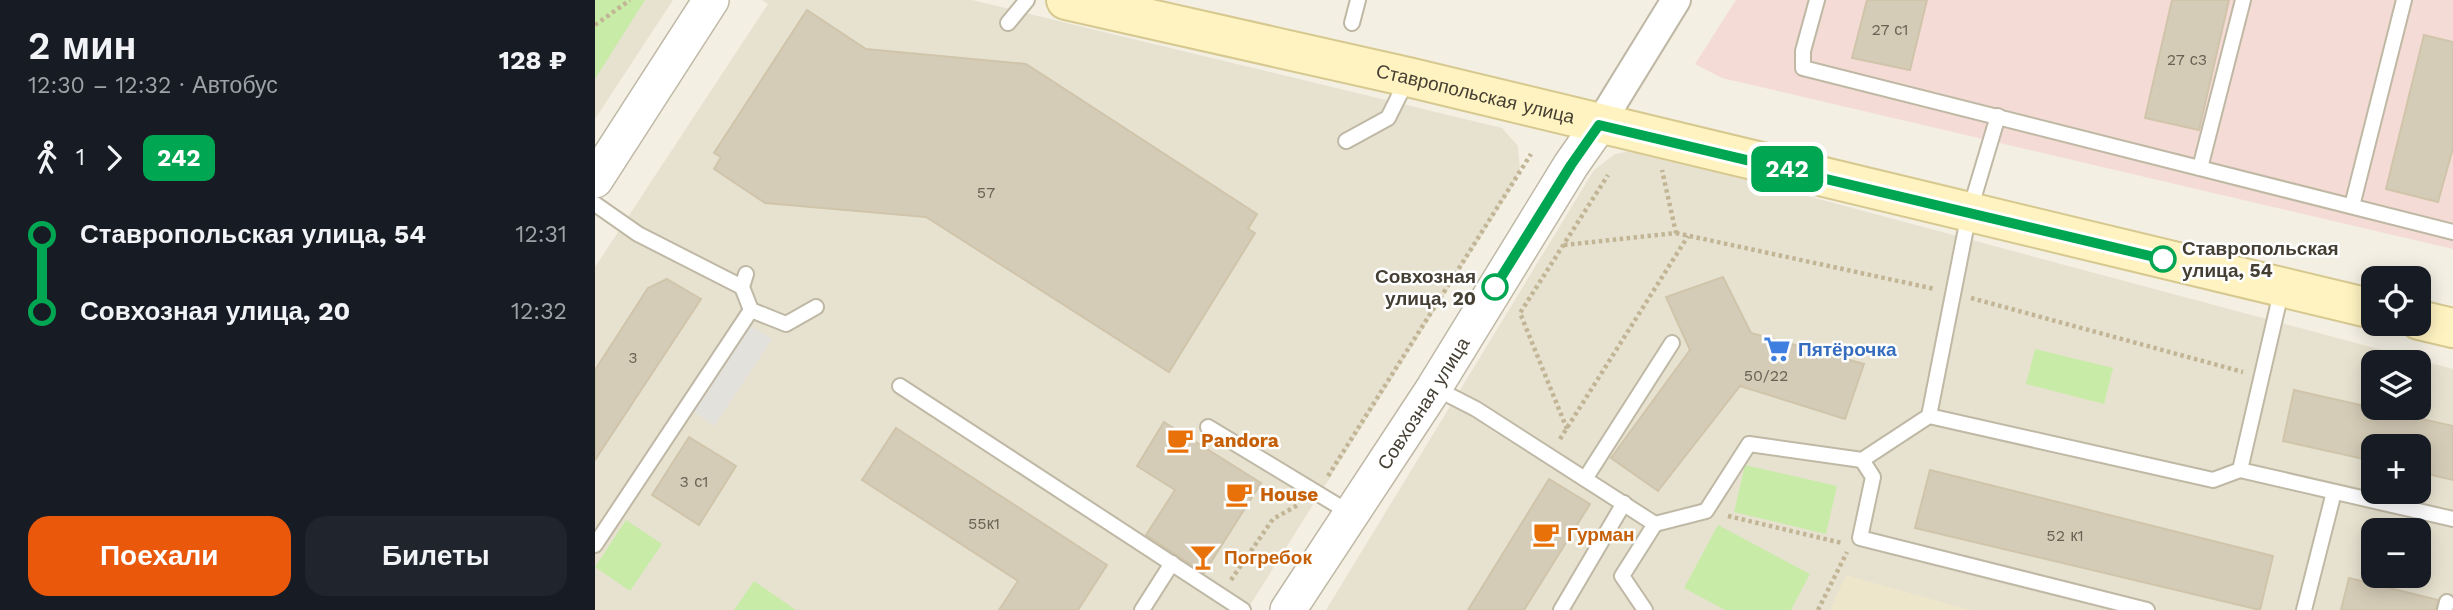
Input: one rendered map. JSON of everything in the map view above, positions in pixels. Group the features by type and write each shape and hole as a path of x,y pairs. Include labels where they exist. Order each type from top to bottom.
{"main road":[{"name":"Ставропольская улица","path":"1066,0 1408,77 2361,306"},
{"path":"2431,323 2453,328"}],"street":[{"path":"595,180 711,0"},
{"path":"1599,125 1676,0"},
{"name":"Совхозная улица","path":"1288,610 1434,388 1571,165 1599,125"}],"lane":[{"path":"1008,23 1027,0"},
{"path":"1352,23 1358,0"},
{"path":"1817,0 1803,51 1803,68 2453,232"},
{"path":"2200,168 2243,0"},
{"path":"2352,206 2404,0"},
{"path":"1346,141 1388,118 1408,77"},
{"path":"1645,610 1622,576 1655,524 1706,511 1749,444 1862,460 1929,416 1969,213 1998,116"},
{"path":"595,204 638,234 744,280 751,310 595,545"},
{"path":"2240,470 2282,287"},
{"path":"751,310 786,324 816,307"},
{"path":"1585,479 1672,343"},
{"path":"899,386 1243,610"},
{"path":"1434,388 1476,409 1655,524"},
{"path":"1929,416 2213,480 2240,470 2453,519"},
{"path":"1208,427 1350,513"},
{"path":"1862,460 1873,477 1860,538 2147,610"},
{"path":"2304,610 2334,492"},
{"path":"1561,610 1624,503"},
{"path":"1142,610 1172,563"}],"path":[{"path":"595,24 630,0"},
{"path":"1223,596 1273,519 1318,495 1531,154"},
{"path":"1660,160 1676,233"},
{"path":"1567,429 1520,313 1608,175"},
{"path":"1563,245 1676,233 1953,293 2262,377"},
{"path":"1549,457 1688,236"},
{"path":"1706,511 1850,545 1818,610"}],"shaded area":[{"path":"595,0 673,0 595,119"},
{"path":"762,0 972,0 1502,128 1518,146 1520,170 1513,186 1247,610 595,610 595,267 768,4"},
{"path":"1736,0 2453,0 2453,249 1722,78 1695,64"},
{"path":"1629,151 1651,154 2382,350 2361,350 2361,420 2431,420 2431,363 2453,369 2453,610 1326,610 1594,170 1615,154"},
{"path":"745,322 772,339 714,426 687,407"},
{"path":"1846,575 1970,610 1830,610"}],"green space":[{"path":"595,0 645,0 595,79"},
{"path":"2035,349 2113,368 2104,404 2026,384"},
{"path":"1745,465 1837,486 1826,534 1734,512"},
{"path":"626,520 662,544 630,591 595,567"},
{"path":"1718,525 1810,574 1791,610 1725,610 1684,588"},
{"path":"754,581 796,610 734,610"}],"building":[{"path":"1867,0 1927,0 1910,70 1852,58"},
{"path":"2172,0 2229,0 2199,130 2145,118"},
{"path":"807,10 866,49 1026,64 1257,214 1248,229 1255,233 1169,372 926,217 765,203 714,169 721,157 714,153"},
{"path":"2424,35 2453,42 2453,148 2438,202 2386,189"},
{"path":"1723,277 1751,333 1864,364 1845,419 1740,386 1658,491 1611,458 1690,350 1666,297"},
{"path":"667,279 701,299 595,460 595,370 648,288"},
{"path":"2294,390 2361,405 2361,420 2426,420 2453,426 2453,480 2431,475 2431,434 2361,434 2361,458 2283,441"},
{"path":"1164,422 1261,483 1204,573 1146,535 1175,490 1137,466"},
{"path":"896,428 1107,565 1078,610 999,610 1018,581 862,480"},
{"path":"689,437 736,466 699,525 652,495"},
{"path":"1930,470 2273,556 2260,610 1915,528"},
{"path":"1549,479 1590,504 1524,610 1468,610"},
{"path":"2349,578 2361,581 2361,588 2389,588 2438,600 2436,610 2341,610"}],"bus line":[{"name":"242","path":"1495,287 1599,125 2163,259"}],"place":[{"name":"Ставропольская улица, 54","path":"2163,259"},
{"name":"Совхозная улица, 20","path":"1495,287"},
{"name":"Пятёрочка","path":"1777,349"},
{"name":"Pandora","path":"1180,440"},
{"name":"House","path":"1239,494"},
{"name":"Гурман","path":"1546,534"},
{"name":"Погребок","path":"1203,557"}]}
